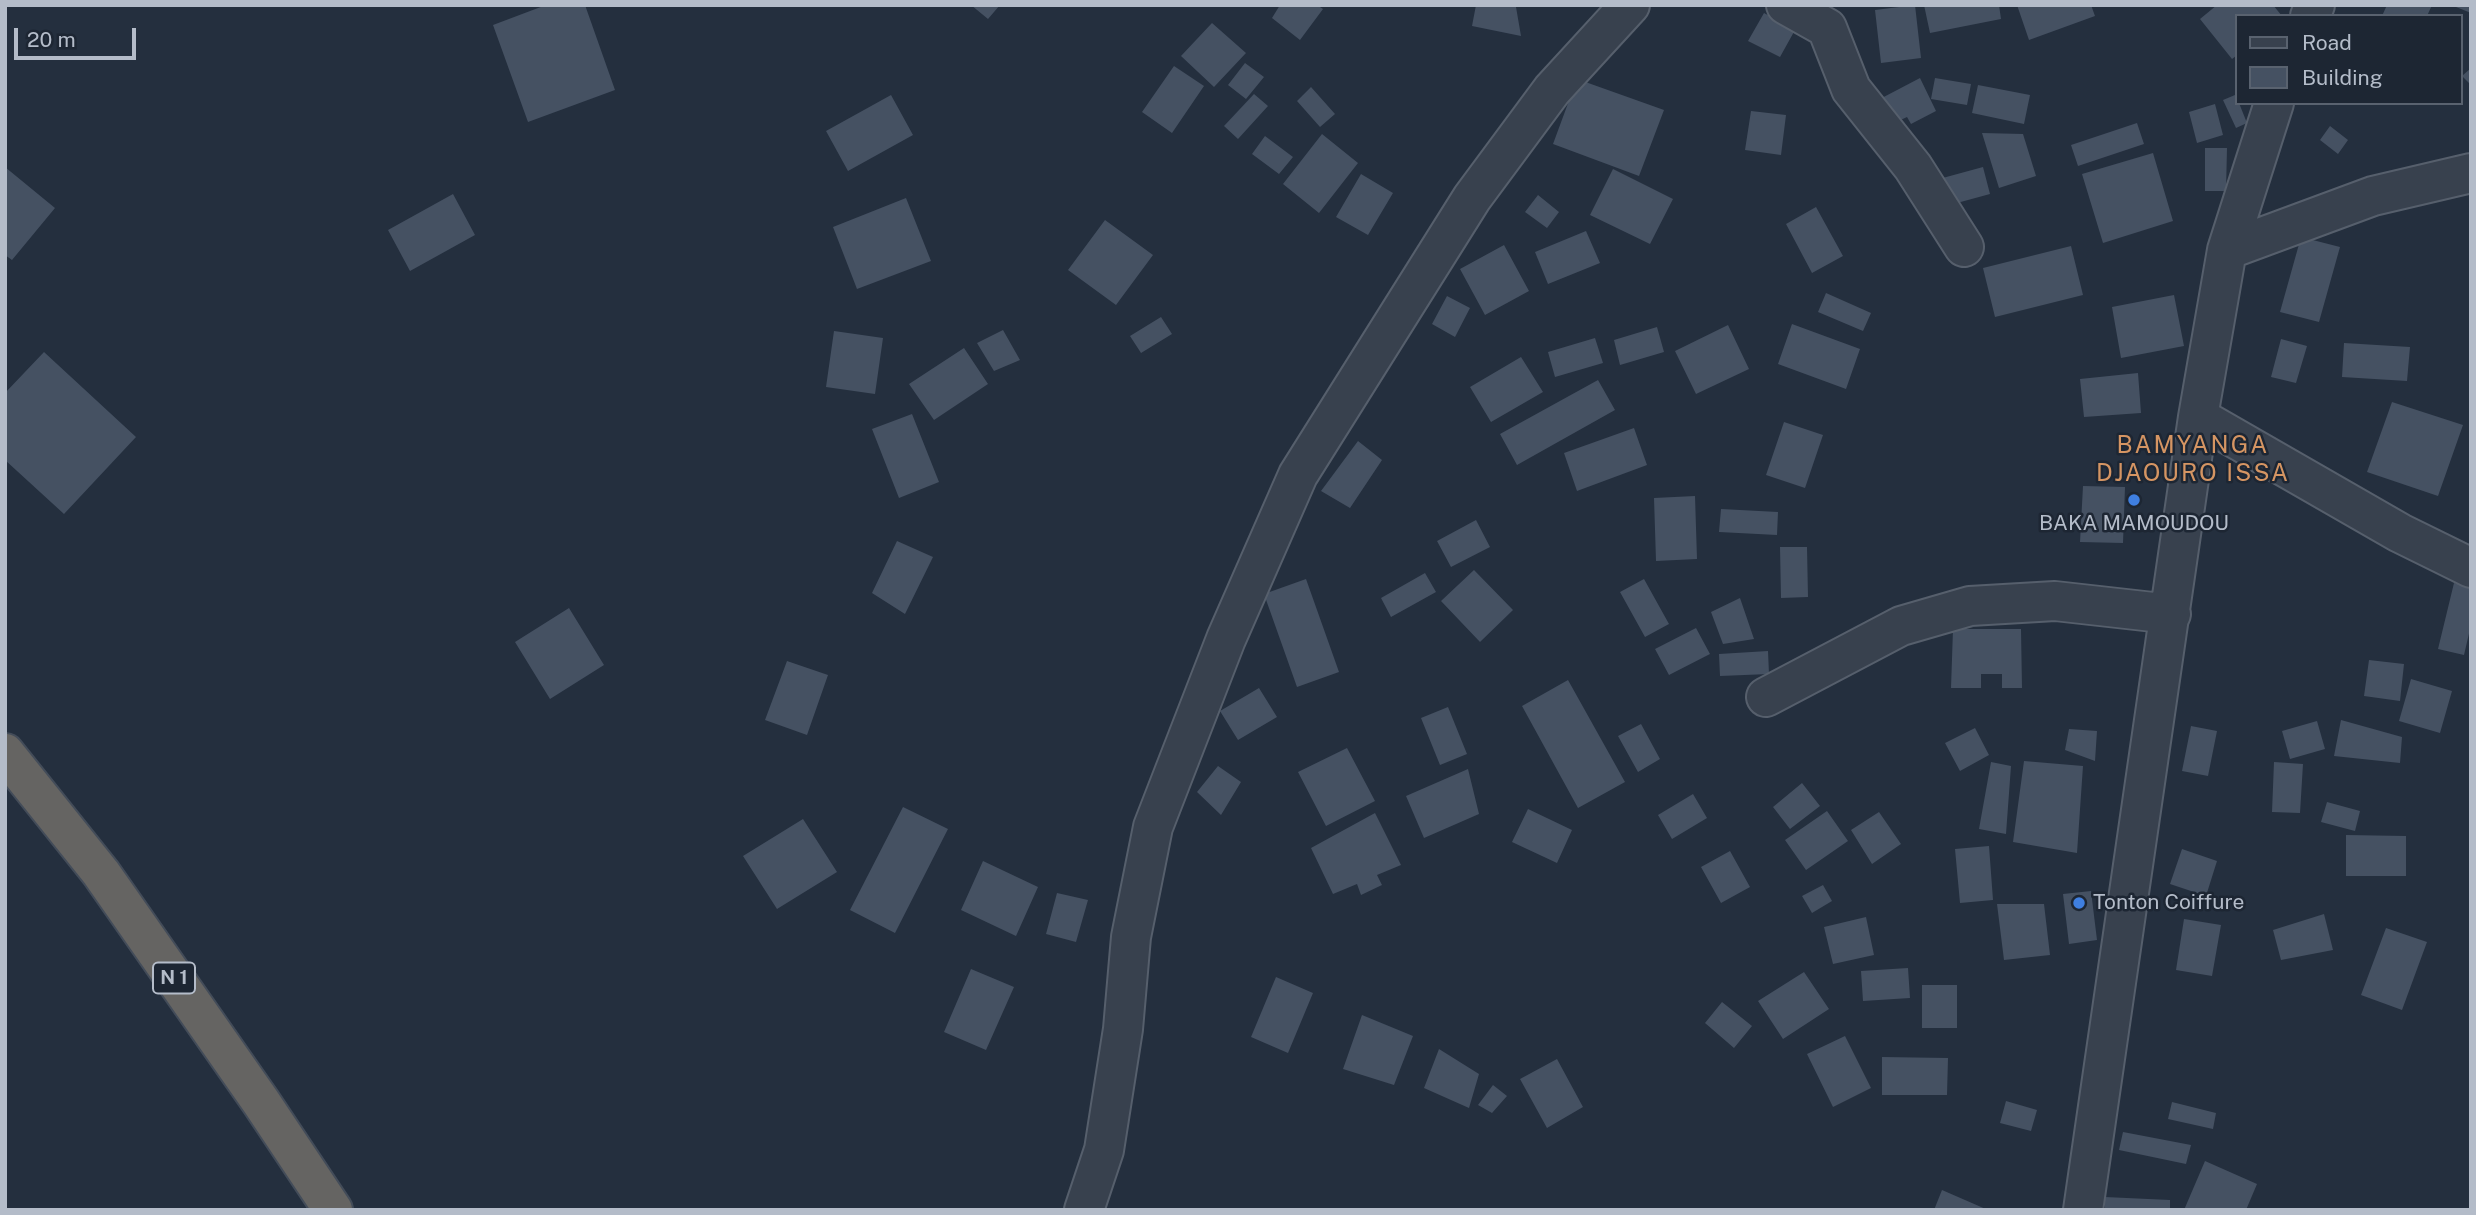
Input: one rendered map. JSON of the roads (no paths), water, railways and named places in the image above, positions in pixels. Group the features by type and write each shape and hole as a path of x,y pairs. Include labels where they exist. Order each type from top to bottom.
{"highway":[{"name":"N 1","path":"5,753 101,873 261,1102 332,1210"}],"street":[{"path":"1084,1210 1104,1150 1123,1029 1131,937 1153,827 1226,639 1297,475 1472,198 1552,90 1630,5"},
{"path":"1786,5 1827,28 1851,89 1913,167 1964,247"},
{"path":"2083,1210 2198,417 2227,250 2273,105"},
{"path":"2227,250 2374,196 2471,173"},
{"path":"2198,417 2400,533 2471,568"},
{"path":"1766,697 1901,626 1970,606 2055,601 2171,614"}],"place":[{"name":"BAKA MAMOUDOU","path":"2134,500"},
{"name":"Tonton Coiffure","path":"2079,903"}],"district":[{"name":"BAMYANGA DJAOURO ISSA","path":"2193,460"}]}
